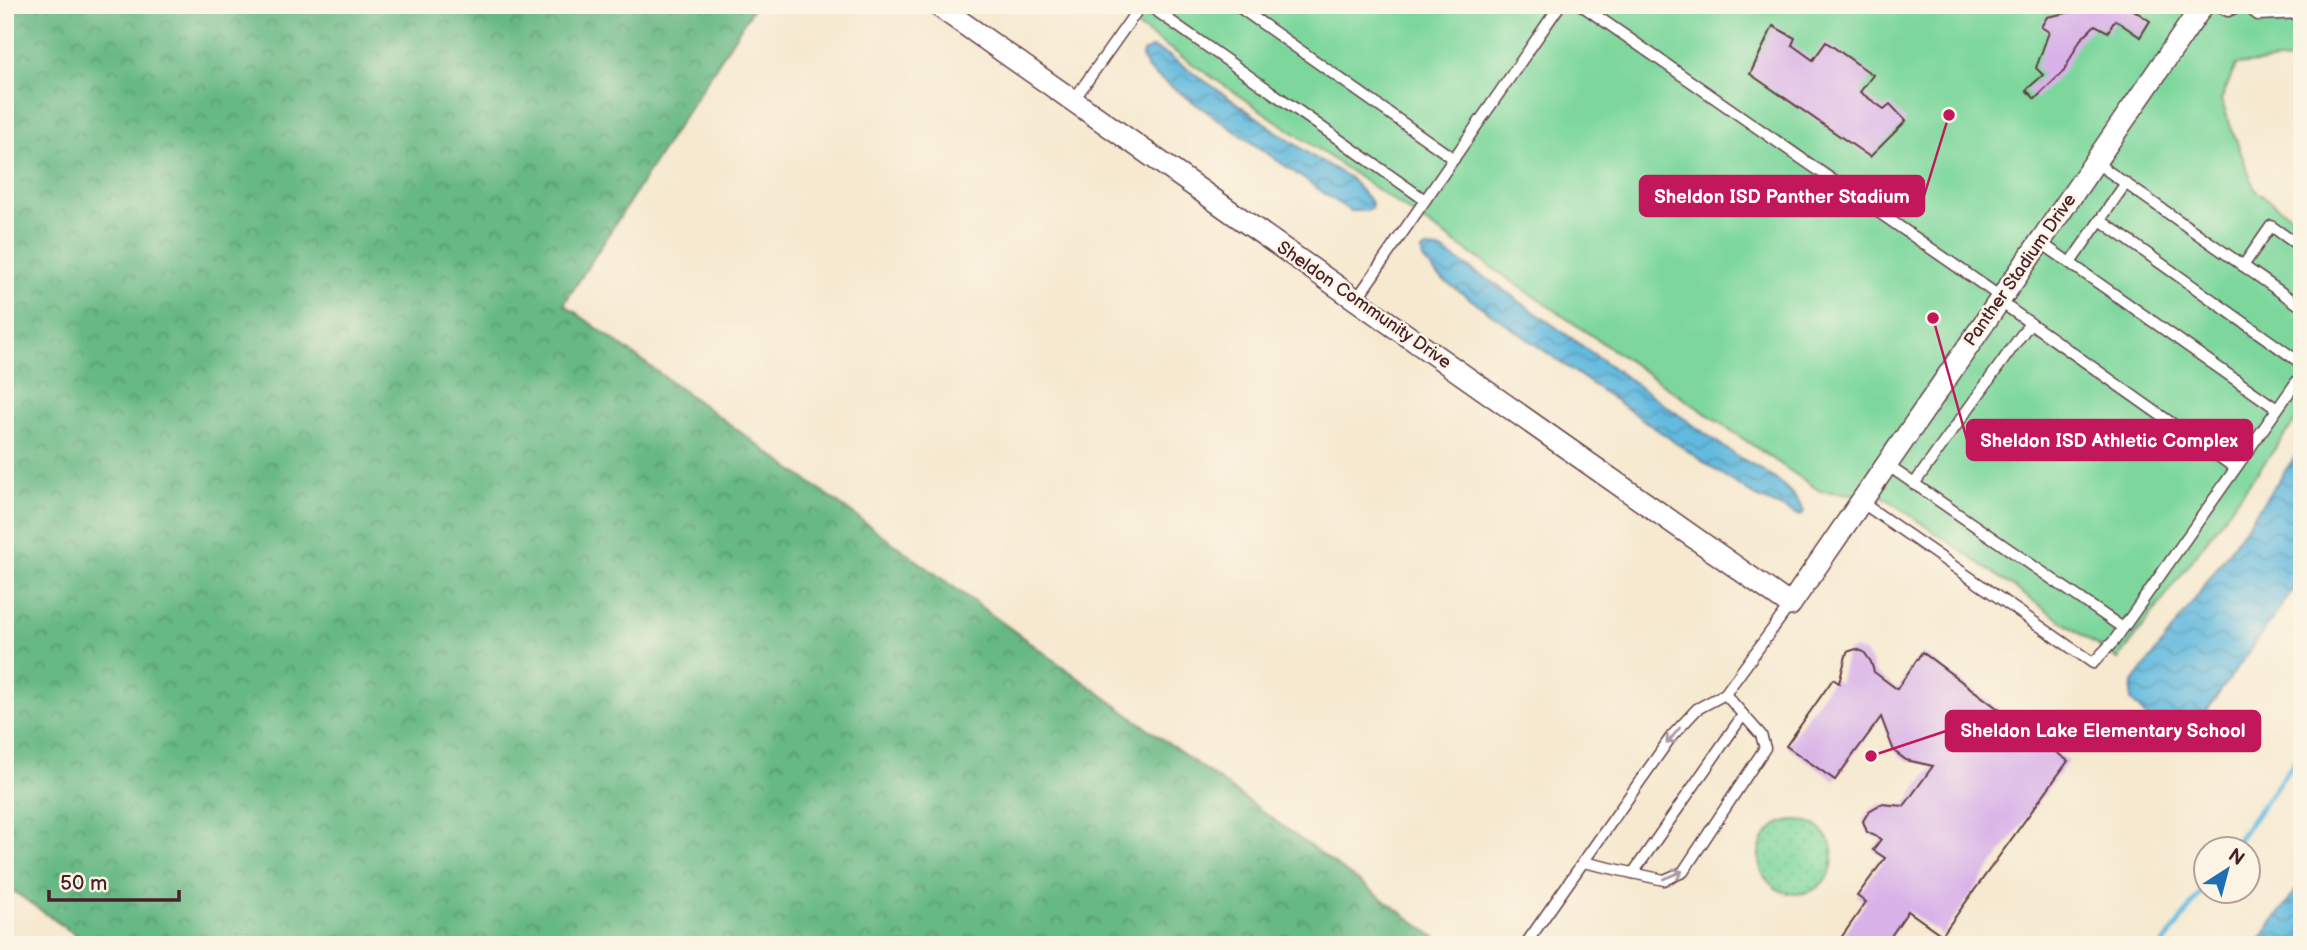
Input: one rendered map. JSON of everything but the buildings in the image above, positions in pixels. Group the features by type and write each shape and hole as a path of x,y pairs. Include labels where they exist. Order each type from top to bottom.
{"street":[{"name":"Sheldon Community Drive","path":"937,5 1790,605"},
{"name":"Panther Stadium Drive","path":"1790,605 2203,5"}],"lane":[{"path":"1073,101 1141,5"},
{"path":"1148,5 1425,200"},
{"path":"1236,5 1454,159"},
{"path":"1356,300 1560,5"},
{"path":"1581,5 2000,299 2235,468"},
{"path":"2215,5 2228,11 2243,5 2258,15 2302,13"},
{"path":"2095,162 2302,307"},
{"path":"2070,263 2126,183"},
{"path":"2100,220 2302,364"},
{"path":"2243,265 2271,226 2302,248"},
{"path":"2040,242 2277,409"},
{"path":"1914,484 2030,323"},
{"path":"1861,502 2093,663 2123,628 2302,374"},
{"path":"1887,464 2123,628"},
{"path":"1525,945 1671,737 1697,709 1725,694 1790,605"},
{"path":"1583,862 1664,880 1683,872 1765,748 1760,735 1725,694"},
{"path":"1633,873 1743,715"}],"green space":[{"path":"5,5 755,5 564,304 1446,945 90,945 5,885"},
{"path":"2302,5 2302,59 2236,65 2221,100 2255,190 2302,223 2302,412 2118,660 1884,497 1820,491 1109,7"},
{"path":"1789,820 1803,820 1817,826 1827,836 1833,857 1827,878 1817,888 1803,894 1789,894 1775,888 1765,878 1759,864 1759,850 1765,836 1775,826"}],"water":[{"path":"1152,48 1166,54 1312,156 1350,178 1372,203 1371,209 1350,211 1156,76 1148,69 1142,57 1143,52"},
{"path":"1426,248 1440,249 1498,286 1738,457 1767,473 1785,487 1804,512 1801,516 1757,497 1712,468 1439,277 1423,259 1422,251"},
{"path":"2302,447 2302,577 2192,731 2174,738 2150,721 2131,700 2132,684"},
{"path":"2302,882 2302,945 2256,945"}],"waterway":[{"path":"2242,834 2302,751"},
{"path":"2163,945 2192,904"}],"place":[{"name":"Sheldon ISD Panther Stadium","path":"1949,115"},
{"name":"Sheldon ISD Athletic Complex","path":"1933,318"},
{"name":"Sheldon Lake Elementary School","path":"1871,756"}]}
